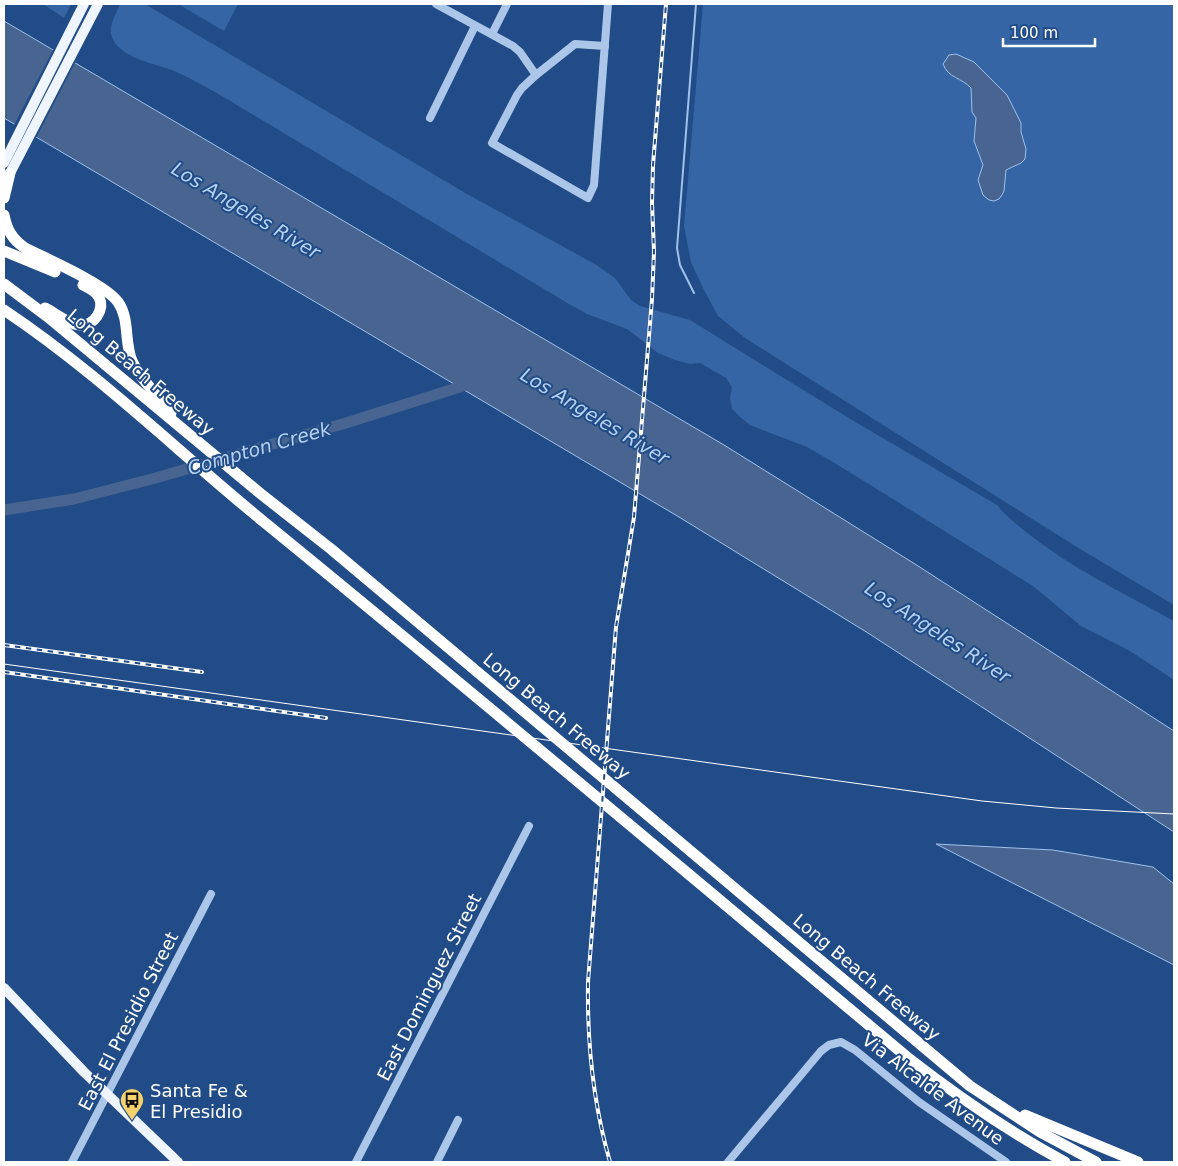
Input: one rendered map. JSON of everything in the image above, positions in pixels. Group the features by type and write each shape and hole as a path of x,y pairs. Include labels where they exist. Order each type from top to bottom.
{"highway":[{"path":"4,198 7,168"},
{"path":"4,215 9,232 16,242 98,285 110,293 118,302 123,312 132,362 184,430"},
{"path":"4,250 94,291 99,297 100,309 93,321 79,325 4,284"},
{"name":"Long Beach Freeway","path":"4,284 48,317 261,494 331,549 942,1063 992,1101 1040,1132 1096,1162"},
{"name":"Long Beach Freeway","path":"4,310 45,337 907,1057 1008,1130 1065,1162"},
{"path":"992,1101 1138,1162"}],"main road":[{"path":"18,148 84,4"},
{"path":"4,185 7,168 98,4"},
{"path":"4,988 107,1095 178,1162"}],"street":[{"path":"436,4 513,46 520,52 536,75"},
{"path":"492,34 507,4"},
{"path":"605,46 575,44 536,75 517,95 492,143 588,198 594,184 605,46 608,4"},
{"path":"430,118 475,26"},
{"name":"East Dominguez Street","path":"356,1162 528,826"},
{"name":"East El Presidio Street","path":"72,1162 211,894"},
{"name":"Via Alcalde Avenue","path":"728,1162 821,1051 828,1045 841,1042 855,1050 919,1102 1006,1162"},
{"path":"437,1162 458,1120"}],"shaded area":[{"path":"43,4 71,4 64,18"},
{"path":"120,4 145,4 467,194 595,264 615,278 631,300 640,306 690,320 852,420 997,505 1023,530 1064,559 1174,621 1174,680 1130,651 1081,626 1033,586 838,465 807,447 750,425 732,409 730,398 732,387 726,378 700,363 690,364 658,353 627,329 587,314 569,304 220,95 172,70 146,62 120,49 111,34 111,30"},
{"path":"178,4 238,4 224,31"},
{"path":"703,4 1174,4 1174,605 1080,549 745,338 718,316 691,262 684,226"}],"water":[{"name":"Los Angeles River","path":"4,21 724,445 915,564 1174,731 1174,832 868,633 679,517 4,118"},
{"path":"956,54 974,62 1007,95 1021,123 1021,132 1026,149 1025,159 1006,170 1004,191 999,199 994,201 989,200 983,195 978,180 983,165 974,141 976,118 972,112 971,88 948,72 943,64 949,55"},
{"path":"936,844 1053,850 1153,867 1174,884 1174,965"}],"pier":[{"path":"54,48 76,61 35,140 13,127"}],"waterway":[{"path":"694,293 680,265 677,248 696,4"},
{"name":"Compton Creek","path":"4,510 74,499 152,479 346,423 474,381"}],"tram line":[{"path":"4,664 982,801 1056,808 1174,814"}],"railway":[{"path":"610,1162 599,1118 592,1073 588,982 616,627 634,517 652,299 654,252 653,165 666,4"},
{"path":"4,645 202,672"},
{"path":"4,672 326,718"}],"place":[{"name":"Santa Fe & El Presidio","path":"132,1121"}]}
